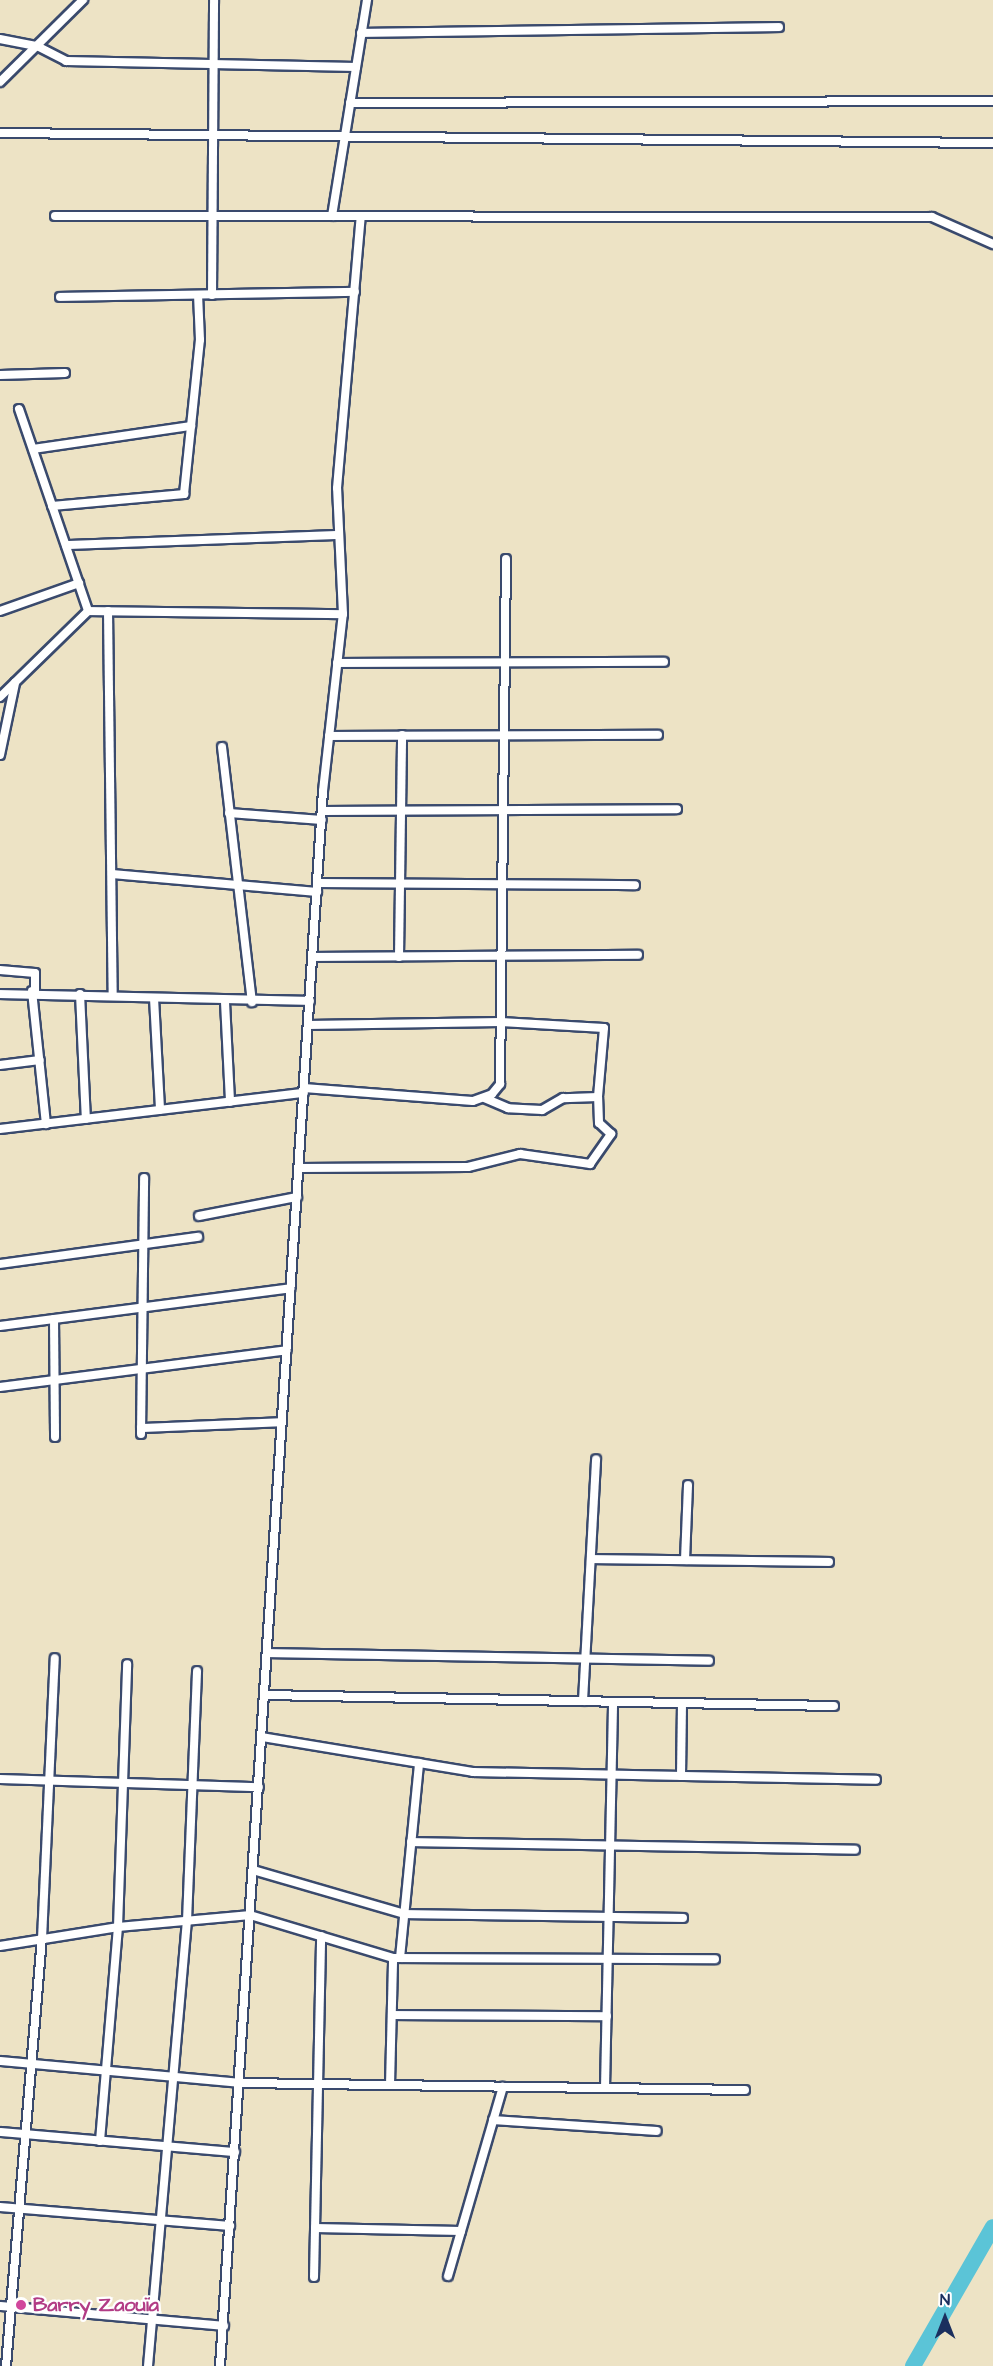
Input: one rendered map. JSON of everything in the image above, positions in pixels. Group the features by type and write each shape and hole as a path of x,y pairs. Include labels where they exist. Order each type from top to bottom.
{"street":[{"path":"0,82 83,0"},
{"path":"212,295 214,0"},
{"path":"332,216 367,0"},
{"path":"361,33 779,27"},
{"path":"0,39 37,46 66,61 356,67"},
{"path":"350,103 993,101"},
{"path":"0,133 993,143"},
{"path":"55,216 932,217 993,244"},
{"path":"220,2366 322,815 343,614 337,488 361,216"},
{"path":"60,297 355,292"},
{"path":"52,506 184,494 200,340 198,295"},
{"path":"0,375 65,373"},
{"path":"19,410 88,611"},
{"path":"33,449 191,426"},
{"path":"66,545 339,536"},
{"path":"485,1098 500,1084 506,559"},
{"path":"0,611 79,583"},
{"path":"0,694 88,611 343,614"},
{"path":"108,611 113,996"},
{"path":"337,663 664,662"},
{"path":"0,755 15,682"},
{"path":"399,957 402,735"},
{"path":"329,736 658,735"},
{"path":"222,747 252,1002"},
{"path":"229,813 322,815 401,811 677,809"},
{"path":"112,874 238,885 317,887 400,883 635,885"},
{"path":"313,957 638,955"},
{"path":"0,970 35,973 34,991 46,1124"},
{"path":"0,994 34,991 225,1002 310,1002"},
{"path":"80,994 86,1119"},
{"path":"154,998 160,1110"},
{"path":"225,1002 230,1102"},
{"path":"299,1168 468,1167 520,1154 590,1164 611,1134 598,1123 598,1097 606,1036 600,1024 501,1022 308,1025"},
{"path":"0,1065 40,1060"},
{"path":"0,1129 230,1102 304,1090 485,1098 508,1108 542,1110 563,1098 598,1097"},
{"path":"144,1178 141,1431 282,1422"},
{"path":"199,1216 297,1197"},
{"path":"0,1264 198,1237"},
{"path":"0,1326 291,1288"},
{"path":"54,1319 55,1437"},
{"path":"0,1387 287,1350"},
{"path":"583,1701 596,1459"},
{"path":"685,1560 688,1485"},
{"path":"591,1559 829,1562"},
{"path":"267,1653 709,1661"},
{"path":"6,2366 42,1939 55,1658"},
{"path":"100,2141 118,1927 127,1665"},
{"path":"148,2366 187,1921 197,1671"},
{"path":"265,1695 834,1706"},
{"path":"605,2088 613,1702"},
{"path":"681,1776 682,1703"},
{"path":"262,1737 473,1772 876,1780"},
{"path":"390,2085 396,1958 404,1914 419,1763"},
{"path":"0,1779 259,1787"},
{"path":"411,1842 855,1850"},
{"path":"253,1870 404,1914 683,1918"},
{"path":"0,1946 118,1927 250,1915 396,1958 715,1959"},
{"path":"314,2277 321,1936"},
{"path":"392,2016 607,2016"},
{"path":"0,2061 240,2083 746,2090"},
{"path":"448,2276 502,2087"},
{"path":"493,2120 657,2131"},
{"path":"0,2132 235,2152"},
{"path":"0,2207 230,2226"},
{"path":"315,2228 461,2230"},
{"path":"0,2306 224,2326"}],"waterway":[{"path":"913,2366 993,2227"}],"place":[{"name":"Barry Zaouïa","path":"21,2305"}]}
